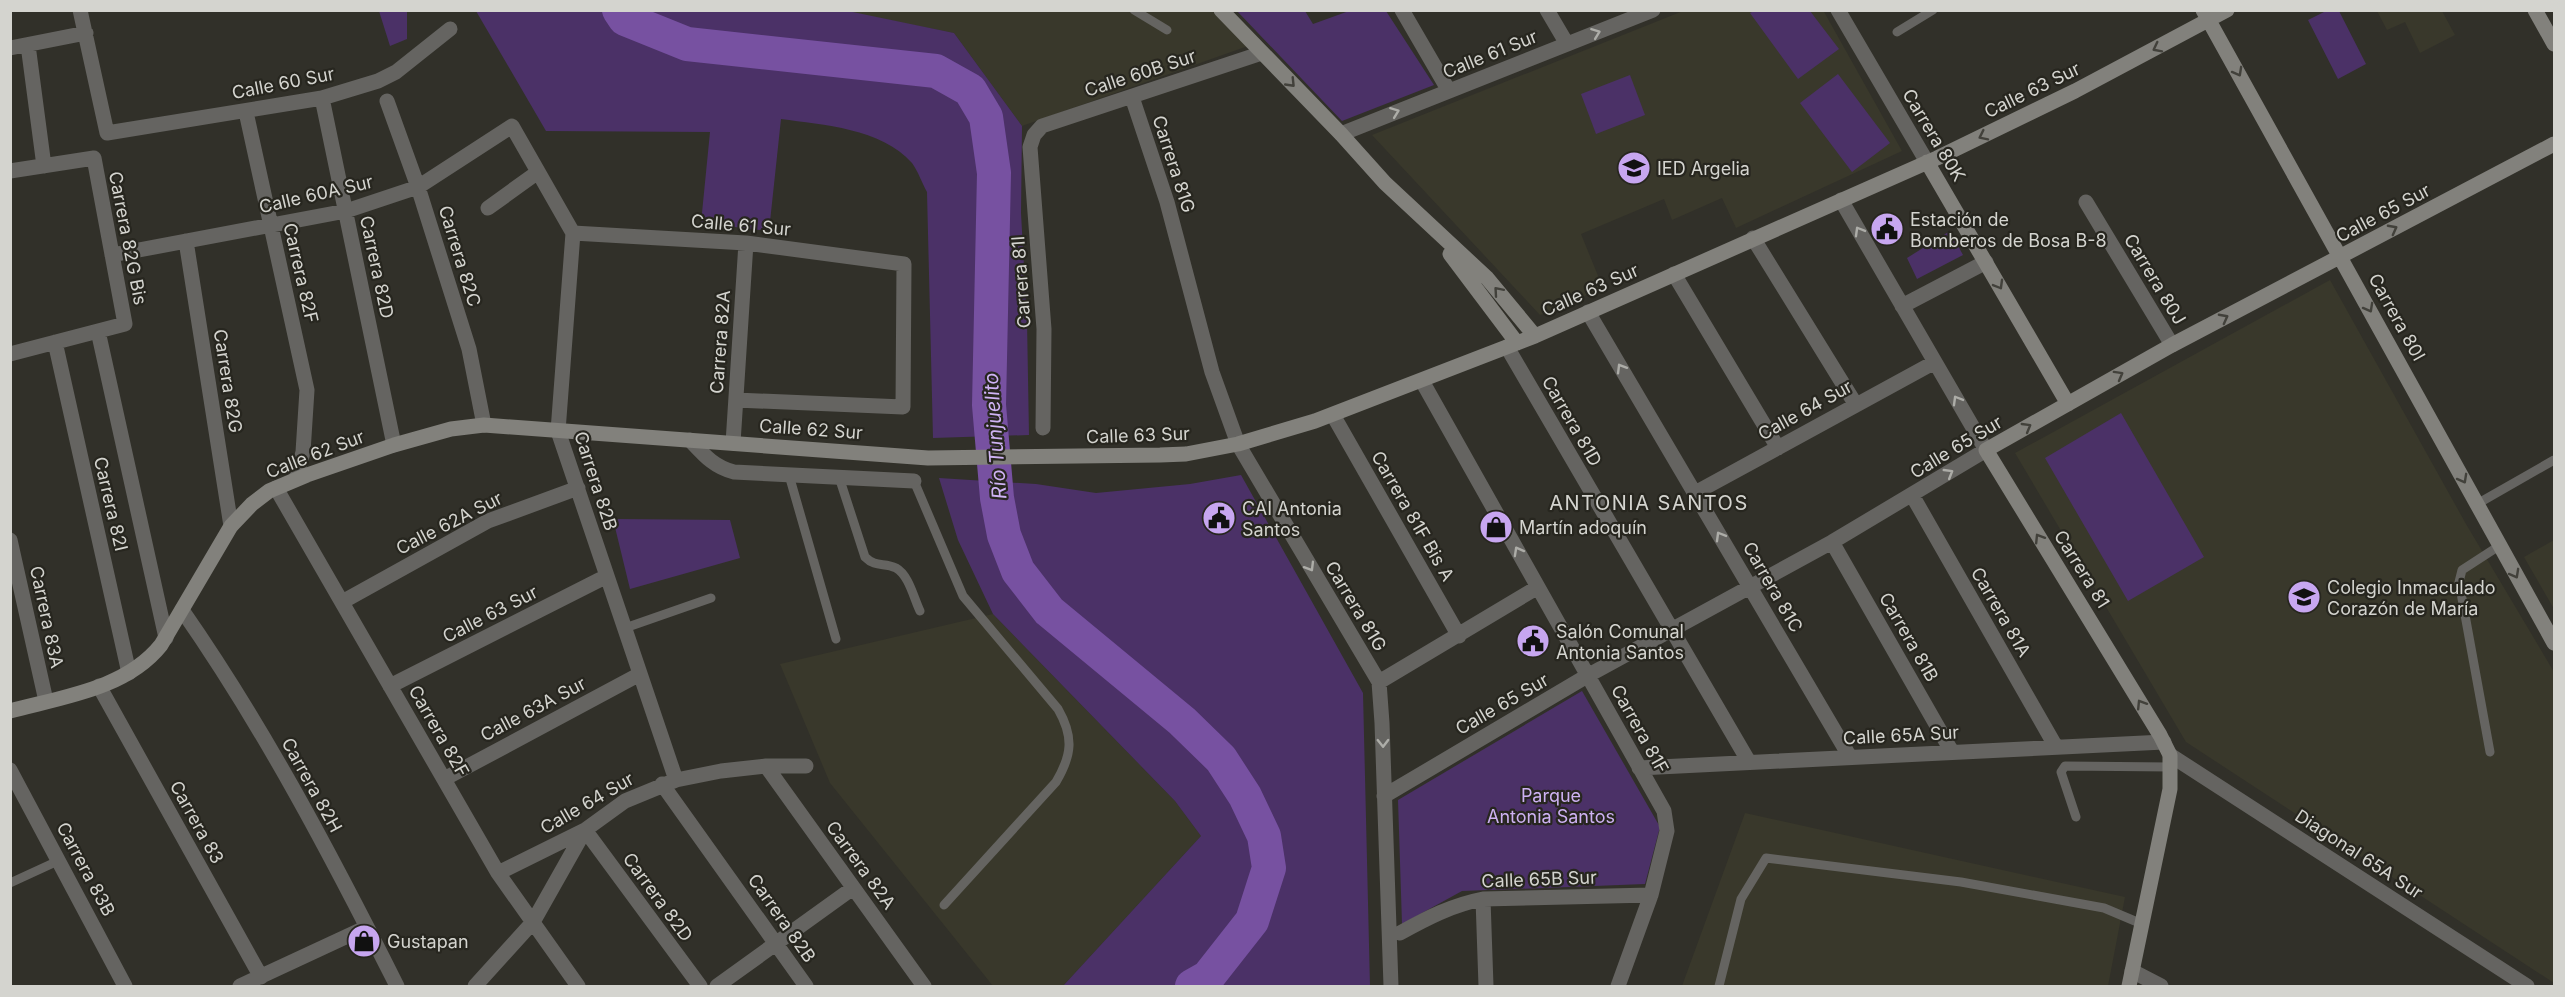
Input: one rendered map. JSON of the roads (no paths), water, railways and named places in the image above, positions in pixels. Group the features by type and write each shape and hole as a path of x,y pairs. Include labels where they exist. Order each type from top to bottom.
{"street":[{"path":"10,48 86,33 80,10"},
{"name":"Carrera 81D","path":"1221,10 1385,183 1430,228 1487,278 1536,336"},
{"path":"1402,10 1449,91"},
{"path":"1547,10 1567,44"},
{"name":"Calle 61 Sur","path":"1341,134 1653,10"},
{"name":"Carrera 80K","path":"1838,10 2068,404"},
{"name":"Calle 63 Sur","path":"928,458 1186,454 1238,444 1333,416 1536,336 1927,162 2075,91 2206,16 2227,10"},
{"path":"2535,10 2554,44"},
{"name":"Carrera 80I","path":"2206,16 2554,643"},
{"name":"Calle 60 Sur","path":"86,33 107,133 322,98 378,81 396,72 450,29"},
{"path":"10,171 44,166 27,45"},
{"name":"Calle 60B Sur","path":"1034,135 1042,126 1262,53"},
{"name":"Carrera 81G","path":"1132,97 1167,202 1212,372 1238,444 1379,682 1391,987"},
{"name":"Carrera 82D","path":"322,98 394,445"},
{"name":"Carrera 82C","path":"387,101 418,187 469,349 484,425"},
{"name":"Carrera 82F","path":"246,112 307,390 303,452 297,479"},
{"name":"Calle 60A Sur","path":"112,255 346,211 418,187 512,126 538,172"},
{"name":"Carrera 81I","path":"1034,135 1030,147 1044,329 1043,428"},
{"name":"Calle 65 Sur","path":"1384,796 1587,676 1832,542 1986,450 2172,345 2554,144"},
{"name":"Carrera 82G Bis","path":"44,166 94,158 125,324 98,332"},
{"path":"488,208 538,172 573,233"},
{"name":"Carrera 81","path":"1841,200 1986,450 2168,755"},
{"name":"Carrera 80J","path":"2086,202 2172,345"},
{"name":"Carrera 81D","path":"1430,228 1512,345 1671,629 1749,762"},
{"name":"Calle 61 Sur","path":"573,233 746,243 904,264 903,407 735,400"},
{"name":"Carrera 82B","path":"573,233 558,431 640,674 669,782 806,987"},
{"path":"1753,238 1856,405"},
{"name":"Carrera 82G","path":"186,241 231,526"},
{"name":"Carrera 82A","path":"733,443 746,243"},
{"path":"1902,306 1986,262"},
{"path":"1674,274 1778,447"},
{"name":"Carrera 81C","path":"1588,312 1850,758"},
{"path":"10,354 98,332 166,638"},
{"name":"Carrera 82I","path":"55,342 129,673"},
{"name":"Calle 64 Sur","path":"1695,493 1935,362"},
{"name":"Carrera 81F","path":"1422,381 1664,811 1667,831 1651,895 1618,987"},
{"name":"Carrera 81F Bis A","path":"1333,416 1459,636"},
{"name":"Calle 62 Sur","path":"10,711 99,686 129,673 154,654 166,638 231,526 252,504 276,488 394,445 451,429 484,425 928,458"},
{"path":"690,440 703,455 721,469 734,472 914,481"},
{"name":"Carrera 82F","path":"276,488 498,873 578,987"},
{"name":"Calle 62A Sur","path":"342,602 488,521 578,488"},
{"name":"Carrera 81A","path":"1912,495 2056,747"},
{"name":"Carrera 83A","path":"10,540 46,702"},
{"name":"Carrera 81B","path":"1832,542 1952,752"},
{"name":"Calle 63 Sur","path":"390,686 607,576"},
{"path":"1379,682 1538,588"},
{"name":"Carrera 82H","path":"182,610 220,665 265,740 367,927 397,987"},
{"name":"Calle 63A Sur","path":"444,779 640,674"},
{"name":"Carrera 83","path":"99,686 250,983"},
{"name":"Calle 65A Sur","path":"1640,768 2056,747 2168,755"},
{"path":"2161,987 2131,979 2170,789 2168,755"},
{"name":"Diagonal 65A Sur","path":"2168,755 2527,987"},
{"name":"Carrera 82A","path":"766,766 924,987"},
{"name":"Calle 64 Sur","path":"498,873 585,830 625,801 669,782 721,771 766,766 807,766"},
{"name":"Carrera 83B","path":"10,770 60,860 125,987"},
{"path":"475,987 533,922 585,830"},
{"name":"Carrera 82D","path":"585,830 700,987"},
{"path":"717,987 778,945 853,888"},
{"name":"Calle 65B Sur","path":"1400,933 1438,912 1462,903 1483,899 1651,895"},
{"path":"1483,899 1486,987"},
{"path":"250,983 367,927"}],"lane":[{"path":"1134,10 1167,30"},
{"path":"1897,32 1934,10"},
{"path":"2476,504 2554,460"},
{"path":"789,475 836,639"},
{"path":"839,477 865,557 872,564 896,568 904,576 920,611"},
{"path":"914,481 963,596 1058,709 1065,721 1070,739 1068,762 1056,782 944,905"},
{"path":"2490,752 2458,582 2462,570 2499,546"},
{"path":"625,628 711,598"},
{"path":"2076,817 2061,768 2168,755"},
{"path":"1719,987 1741,899 1766,858 1961,882 2104,908 2142,924"},
{"path":"10,883 60,860"}],"waterway":[{"name":"Río Tunjuelito","path":"619,10 625,19 687,44 936,71 970,90 986,117 994,173 989,405 997,498 1004,535 1018,571 1049,611 1182,721 1221,759 1245,796 1264,836 1269,868 1252,921 1208,977 1192,986"}],"place":[{"name":"IED Argelia","path":"1634,168"},
{"name":"Estación de Bomberos de Bosa B-8","path":"1887,229"},
{"name":"CAI Antonia Santos","path":"1219,518"},
{"name":"Martín adoquín","path":"1496,527"},
{"name":"Colegio Inmaculado Corazón de María","path":"2304,597"},
{"name":"Salón Comunal Antonia Santos","path":"1533,641"},
{"name":"Gustapan","path":"364,941"}],"district":[{"name":"ANTONIA SANTOS","path":"1649,503"}],"park label":[{"name":"Parque Antonia Santos","path":"1551,805"}]}
